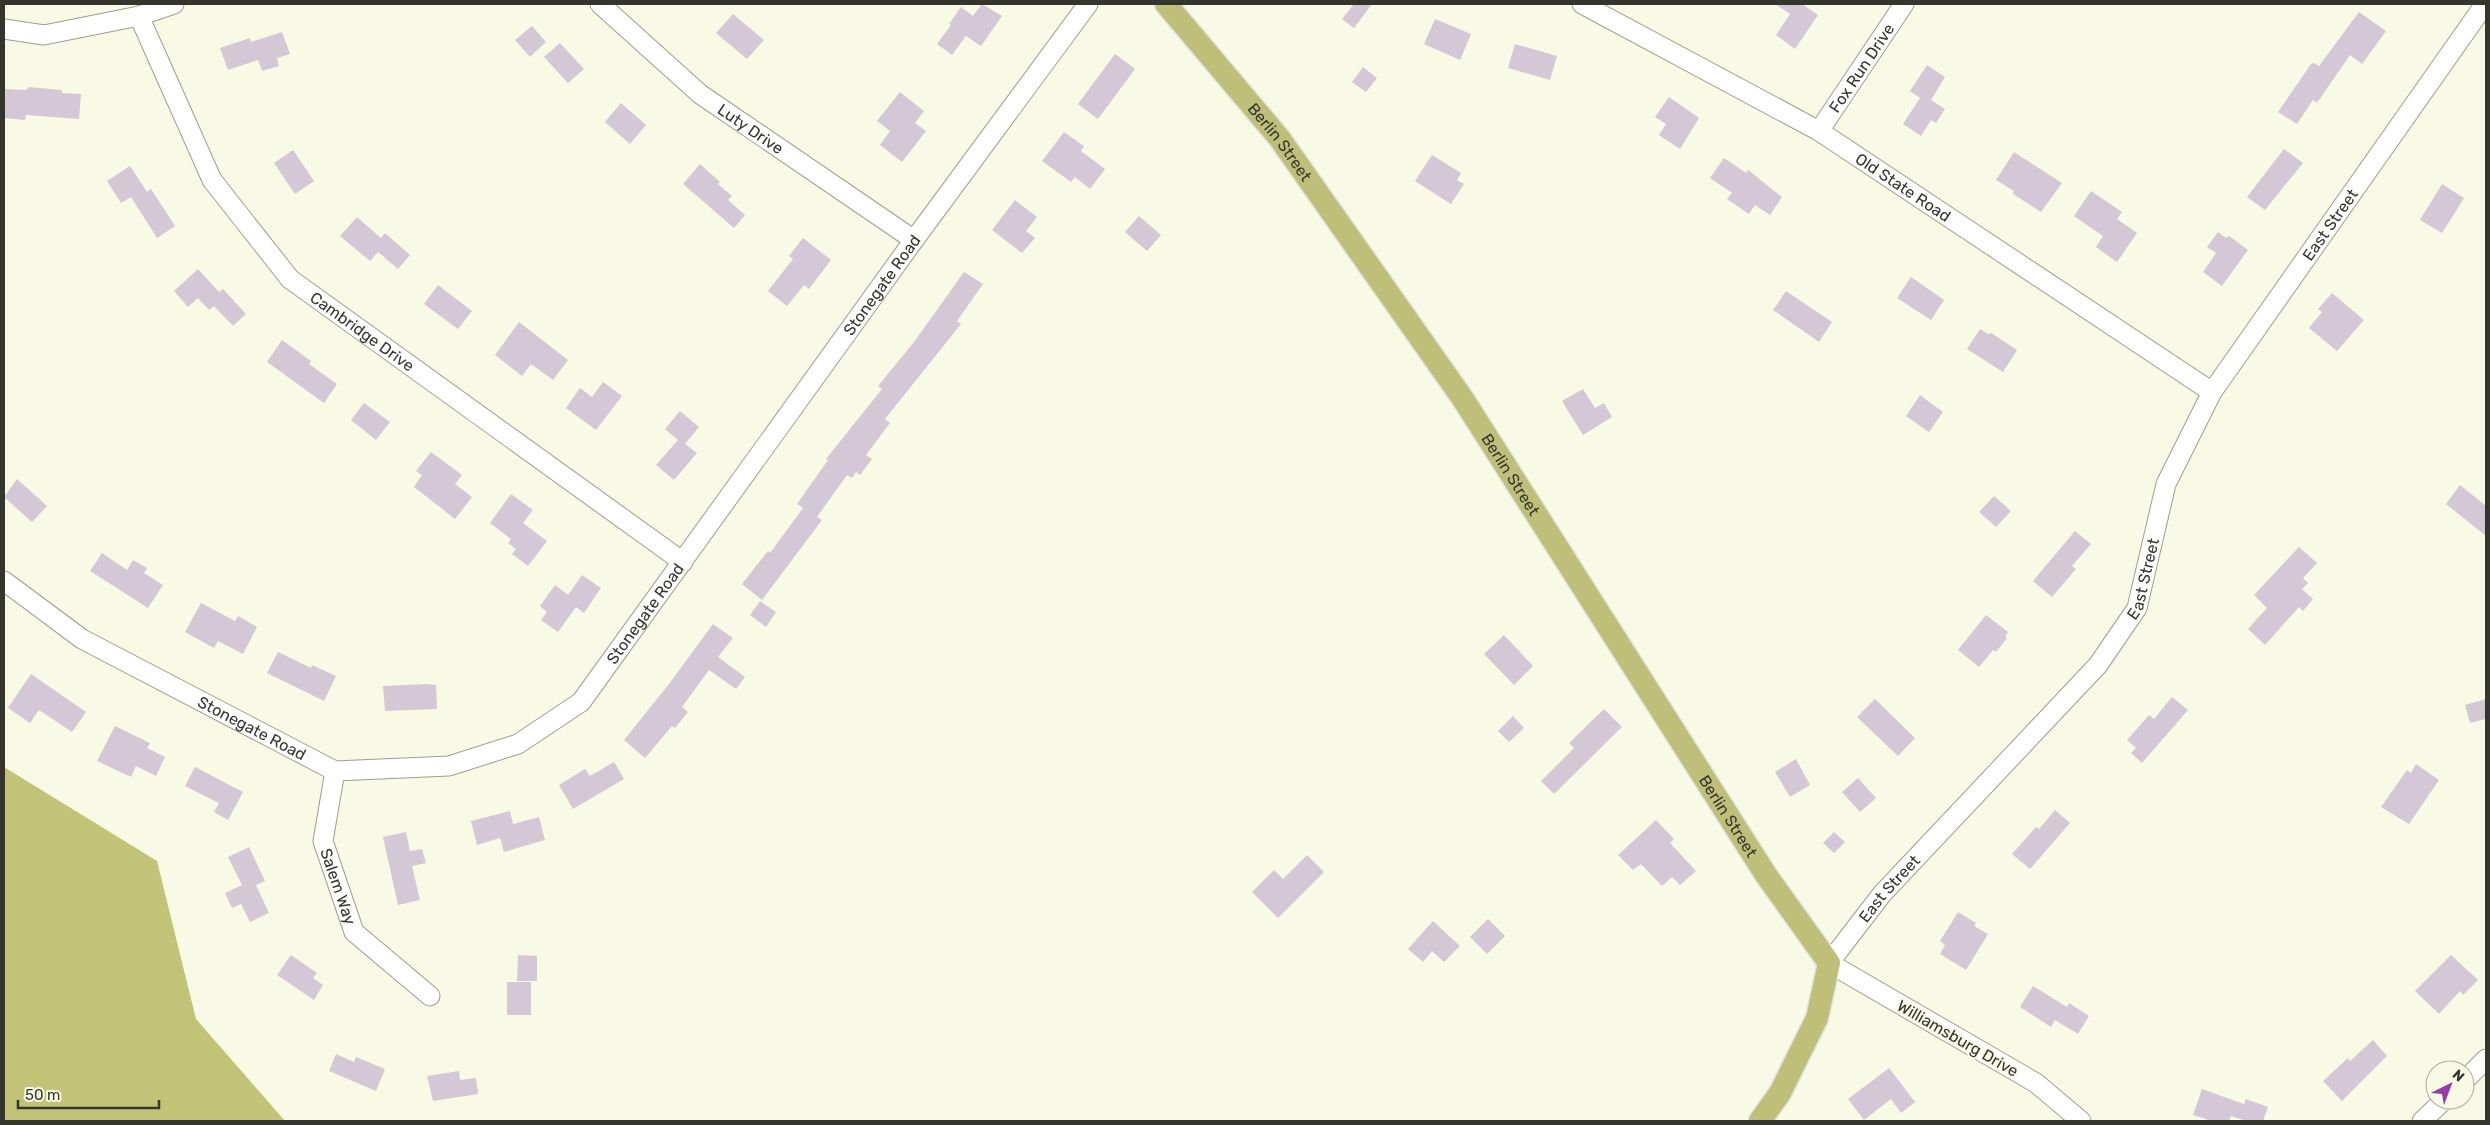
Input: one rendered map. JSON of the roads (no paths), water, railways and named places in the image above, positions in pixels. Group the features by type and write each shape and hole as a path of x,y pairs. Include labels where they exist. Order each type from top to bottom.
{"main road":[{"name":"Berlin Street","path":"1166,4 1280,139 1463,399 1766,875 1829,963"},
{"name":"East Street","path":"1760,1121 1780,1094 1817,1018 1829,963"}],"street":[{"path":"4,29 44,35 140,16 174,4"},
{"name":"Luty Drive","path":"600,4 700,94 914,240"},
{"name":"Stonegate Road","path":"4,581 82,639 335,771 449,766 518,744 581,702 914,240 1088,4"},
{"name":"Old State Road","path":"1582,4 1819,131 2212,392"},
{"name":"Fox Run Drive","path":"1819,131 1904,4"},
{"name":"East Street","path":"1829,963 1882,894 2098,666 2137,608 2166,484 2212,392 2485,4"},
{"name":"Cambridge Drive","path":"140,16 212,180 290,279 683,562"},
{"name":"Salem Way","path":"335,771 323,841 354,932 430,996"},
{"name":"Williamsburg Drive","path":"1829,963 2036,1083 2081,1121"},
{"path":"2475,1070 2486,1059"},
{"path":"2422,1121 2434,1110"}]}
